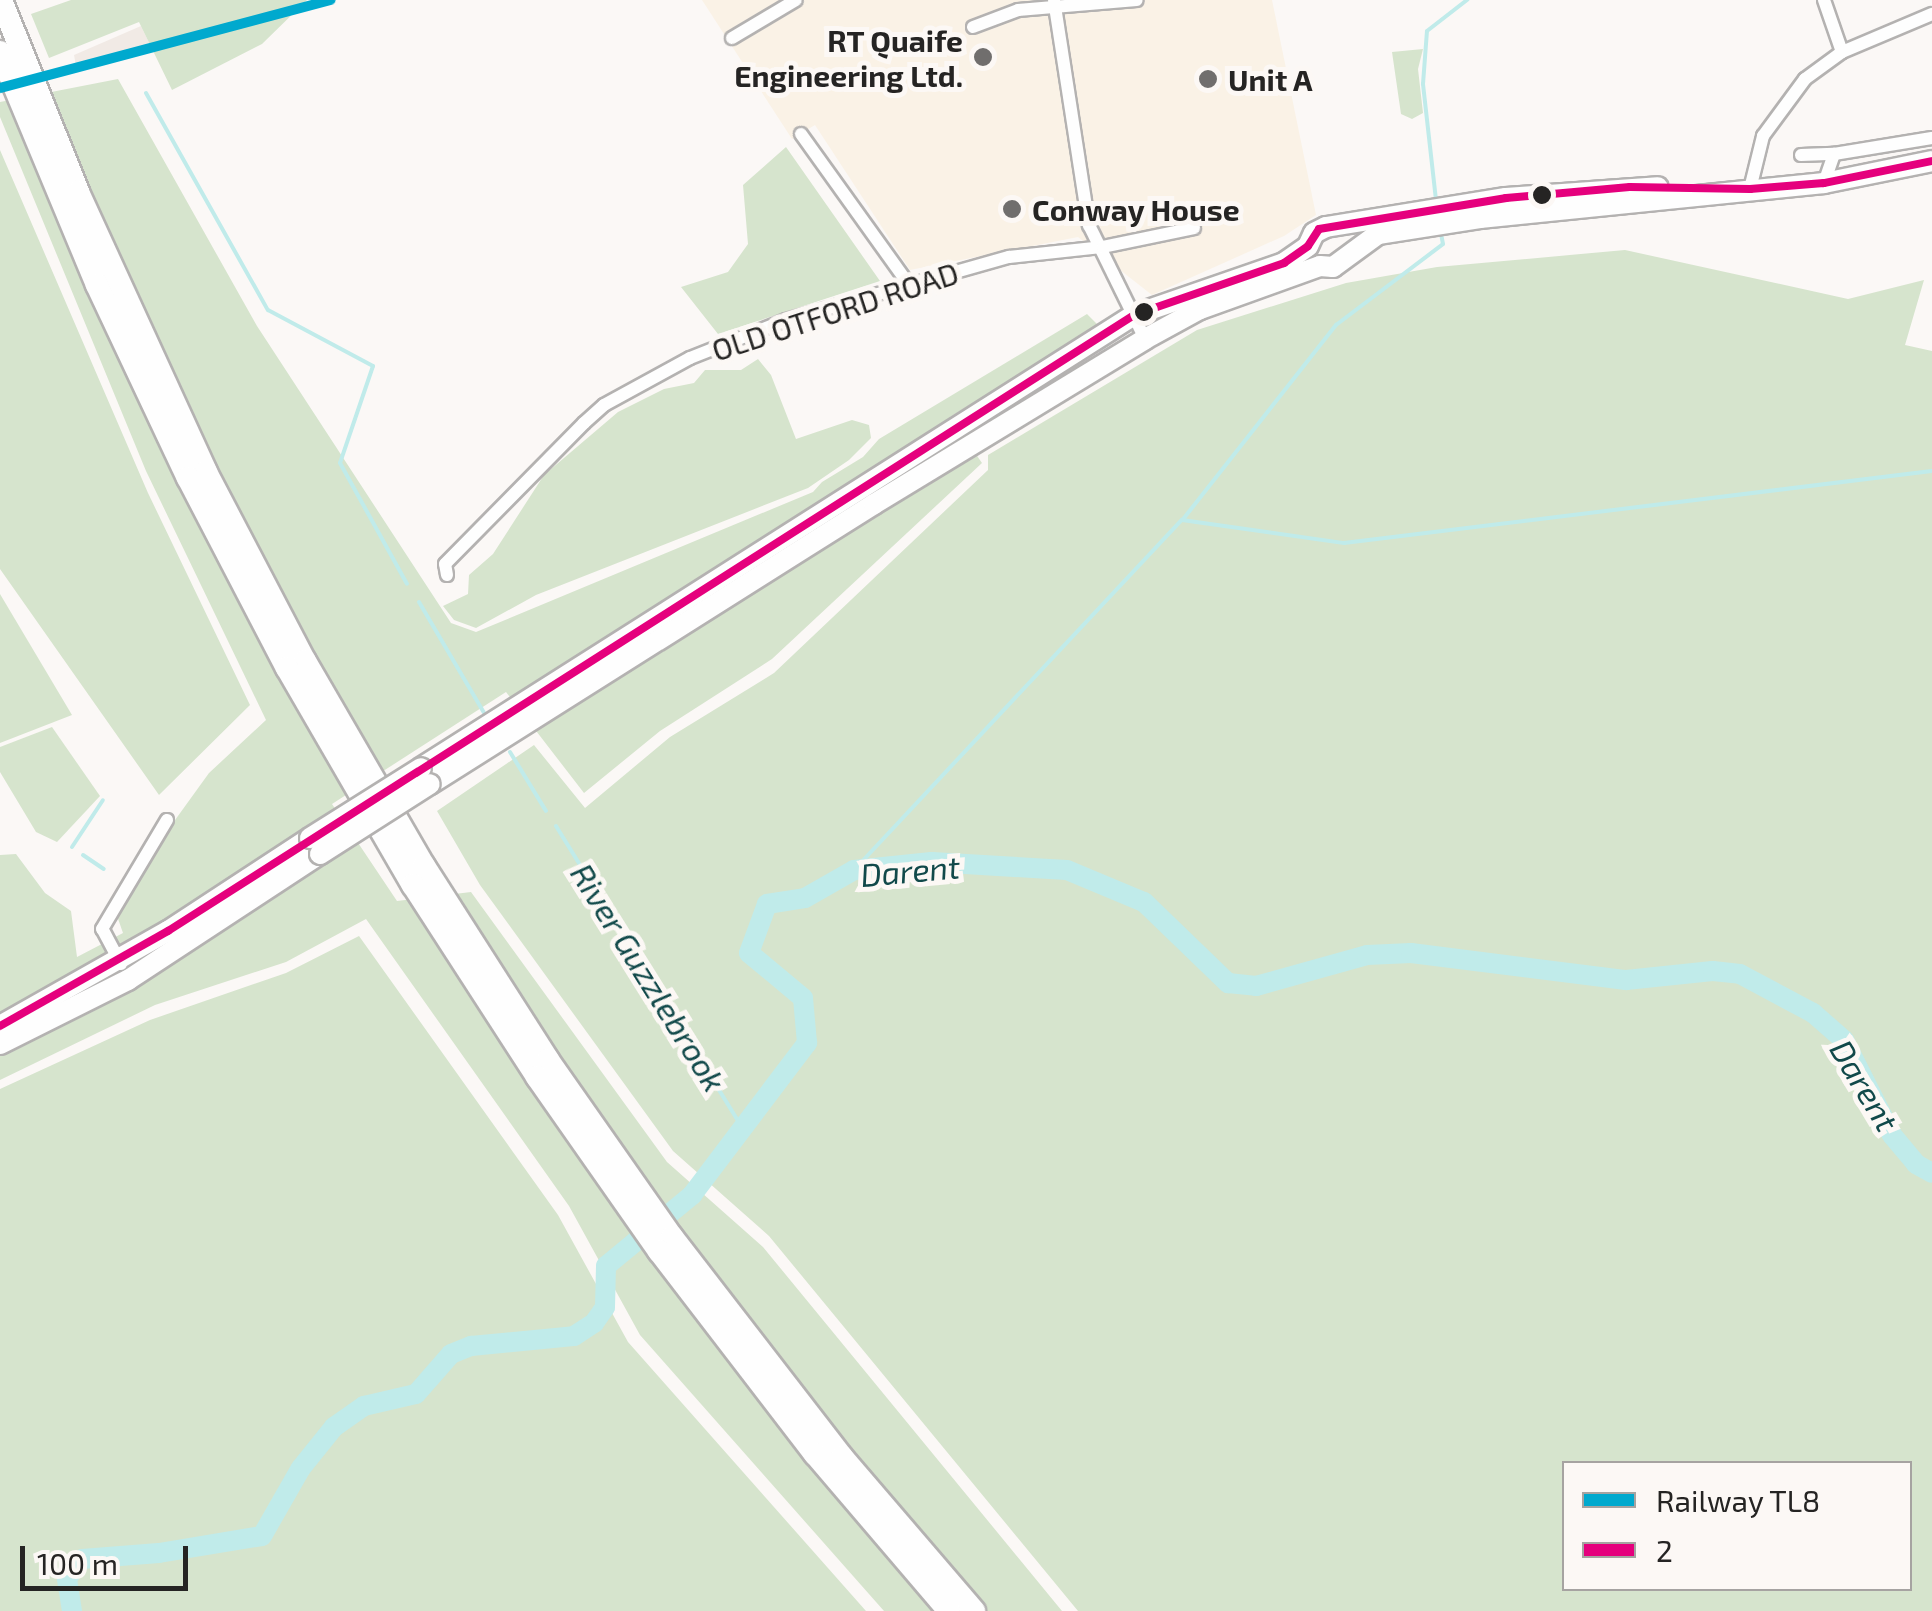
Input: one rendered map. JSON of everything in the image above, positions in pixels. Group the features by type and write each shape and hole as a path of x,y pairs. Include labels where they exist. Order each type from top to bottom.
{"highway":[{"path":"1,0 124,298 272,600 424,866 618,1177"},
{"path":"0,52 126,350 262,620 412,884 815,1454 949,1611"},
{"path":"697,1287 974,1611"}],"main road":[{"path":"426,776 1145,339 1200,309 1320,266 1333,267 1378,234 1750,188 1824,183 1932,162"},
{"path":"0,1026 315,846 1134,315 1284,263 1308,246 1314,233 1331,227 1506,198 1630,187 1750,188"},
{"path":"1331,227 1346,238 1346,257"},
{"path":"1308,246 1309,255 1320,266"},
{"path":"0,1044 128,980 315,846"}],"street":[{"path":"732,38 796,0"},
{"path":"974,27 1018,10 1054,4 1136,0"},
{"path":"1824,0 1842,52"},
{"path":"1054,4 1089,226 1103,247 1145,339"},
{"path":"1750,188 1763,136 1805,80 1842,52 1932,14"},
{"path":"801,134 909,285"},
{"path":"1801,155 1834,154 1932,138"},
{"path":"1824,183 1834,154"},
{"name":"OLD OTFORD ROAD","path":"448,575 444,568 450,559 604,405 737,337 1009,257 1103,247 1194,228"},
{"path":"128,980 102,928 167,820"}],"shaded area":[{"path":"702,0 1272,0 1316,215 1284,236 1152,295 1078,237 910,270 815,125 792,139"},
{"path":"141,26 153,51 77,71 74,55"}],"green space":[{"path":"71,0 307,0 262,44 172,90 139,22 49,58 31,14"},
{"path":"1423,49 1418,69 1423,113 1412,119 1401,114 1392,52"},
{"path":"118,79 257,326 451,623 476,632 813,492 822,482 863,457 879,439 1087,314 1099,326 950,417 982,463 772,659 660,731 584,793 506,692 332,804 397,901 471,892 667,1162 763,1247 1062,1611 884,1611 640,1335 569,1206 366,919 286,962 155,1005 0,1080 0,855 16,854 45,893 71,911 77,957 123,933 116,913 170,827 209,773 266,720 146,471 0,117 0,102"},
{"path":"786,147 880,281 718,334 681,287 728,272 748,244 743,185"},
{"path":"0,150 148,493 250,705 159,795 0,569"},
{"path":"1625,250 1848,299 1924,280 1905,345 1932,351 1932,1611 1078,1611 769,1236 673,1151 480,885 437,811 534,745 585,808 670,737 774,673 988,470 988,455 1197,330 1346,283 1437,267"},
{"path":"758,359 771,375 796,439 852,420 869,425 871,438 849,460 808,488 536,595 476,628 454,620 443,606 468,594 469,575 493,554 544,475 618,412 664,389 694,383 705,370 741,370"},
{"path":"0,594 72,715 0,743"},
{"path":"52,727 100,796 57,842 36,832 0,772 0,747"},
{"path":"359,936 558,1215 628,1342 866,1611 0,1611 0,1089 150,1020 286,973"}],"waterway":[{"path":"1436,200 1423,84 1427,31 1467,0"},
{"name":"River Guzzlebrook","path":"146,93 268,310 373,366 340,463 407,584"},
{"path":"1184,518 1336,325 1443,244 1441,234"},
{"path":"854,870 1182,520 1344,543 1932,471"},
{"name":"River Guzzlebrook","path":"419,602 484,713"},
{"name":"River Guzzlebrook","path":"510,752 546,811"},
{"path":"72,847 103,800"},
{"name":"River Guzzlebrook","path":"556,826 742,1127"},
{"path":"83,855 104,869"},
{"name":"Darent","path":"72,1611 67,1578 82,1559 159,1553 262,1536 301,1468 334,1427 364,1406 416,1394 451,1354 471,1346 574,1336 594,1323 605,1307 606,1266 692,1195 807,1043 803,998 749,953 767,904 805,898 854,870 932,862 1067,870 1144,902 1228,983 1256,986 1367,955 1411,953 1626,980 1713,971 1740,974 1813,1013 1844,1040 1892,1135 1916,1164 1932,1173"}],"rail line":[{"name":"TL8","path":"0,88 331,0"}],"transit line":[{"name":"2","path":"0,1026 168,931 1134,315 1284,263 1308,246 1319,229 1506,198 1630,187 1750,189 1824,183 1932,161"}],"place":[{"name":"RT Quaife Engineering Ltd.","path":"983,57"},
{"name":"Unit A","path":"1208,79"},
{"name":"Conway House","path":"1012,209"}]}
